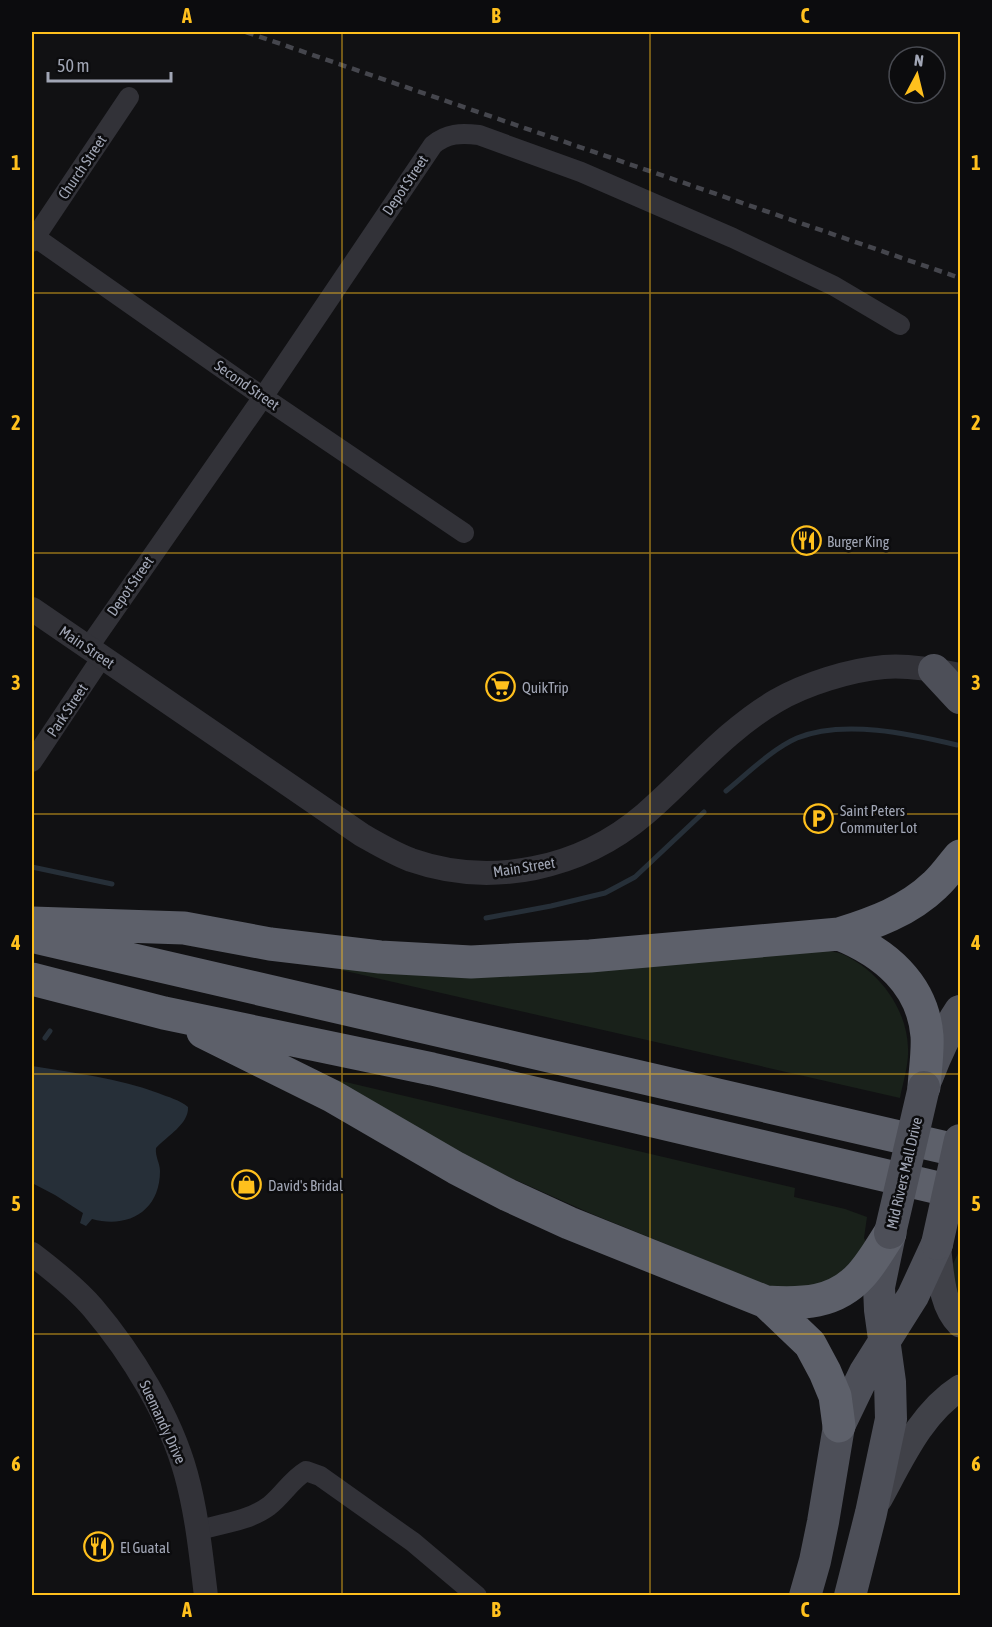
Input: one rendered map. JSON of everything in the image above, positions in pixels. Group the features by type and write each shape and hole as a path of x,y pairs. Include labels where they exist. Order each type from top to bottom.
{"highway":[{"path":"32,923 184,928 270,944 380,957 471,962 590,956 838,934 867,925 908,907 936,884 960,856"},
{"path":"838,934 879,954 906,980 919,1004 927,1036 924,1087"},
{"path":"32,936 960,1151"},
{"path":"32,979 164,1012 432,1069 960,1193"},
{"path":"164,1012 332,1096 456,1168 508,1195 569,1223 766,1302 800,1304 839,1294 861,1275 890,1233"},
{"path":"912,1182 960,1206"},
{"path":"766,1302 810,1344 825,1372 834,1396 838,1426"}],"main road":[{"path":"952,669 960,698"},
{"name":"Mid Rivers Mall Drive","path":"850,1596 891,1419 890,1382 879,1287 924,1087 937,1053 960,1011"},
{"path":"805,1596 823,1522 838,1426 858,1386 913,1296 937,1244 960,1140"},
{"path":"937,1244 946,1302 960,1324"},
{"path":"871,1513 923,1423 946,1397 960,1388"}],"street":[{"name":"Church Street","path":"33,238 129,97"},
{"name":"Depot Street","path":"95,652 262,397 432,145 449,135 464,133 479,135 581,172 733,238 834,286 900,325"},
{"name":"Second Street","path":"33,238 262,397 464,532"},
{"name":"Main Street","path":"32,609 332,815 388,850 432,866 484,874 533,869 581,855 604,843 644,816 743,725 776,701 798,690 830,679 882,667 952,669"},
{"name":"Park Street","path":"32,762 95,652"},
{"name":"Suemandy Drive","path":"32,1254 92,1306 148,1386 171,1434 186,1473 198,1530 206,1596"},
{"path":"198,1530 254,1515 269,1506 283,1494 295,1477 306,1471 320,1476 413,1542 477,1596"}],"shaded area":[{"path":"819,949 842,954 855,961 878,980 896,1005 906,1033 908,1048 907,1067 900,1098 341,970 341,966"},
{"path":"32,1066 127,1083 174,1099 188,1107 185,1119 156,1148 160,1171 159,1185 154,1197 140,1214 118,1221 92,1219 86,1226 80,1223 83,1213 32,1183"},
{"path":"320,1076 795,1188 794,1197 845,1209 867,1217 864,1238 867,1245 830,1284 779,1290 592,1214 498,1172 425,1136"},
{"path":"960,1249 960,1303 955,1292 953,1264"}],"waterway":[{"path":"726,791 778,749 797,738 815,732 877,730 957,745"},
{"path":"486,918 605,893 635,877 704,812"},
{"path":"32,867 112,884"},
{"path":"45,1038 50,1031"}],"railway":[{"path":"246,32 960,278"}],"place":[{"name":"Burger King","path":"806,541"},
{"name":"QuikTrip","path":"501,687"},
{"name":"Saint Peters Commuter Lot","path":"819,819"},
{"name":"David's Bridal","path":"247,1185"},
{"name":"El Guatal","path":"99,1547"}]}
